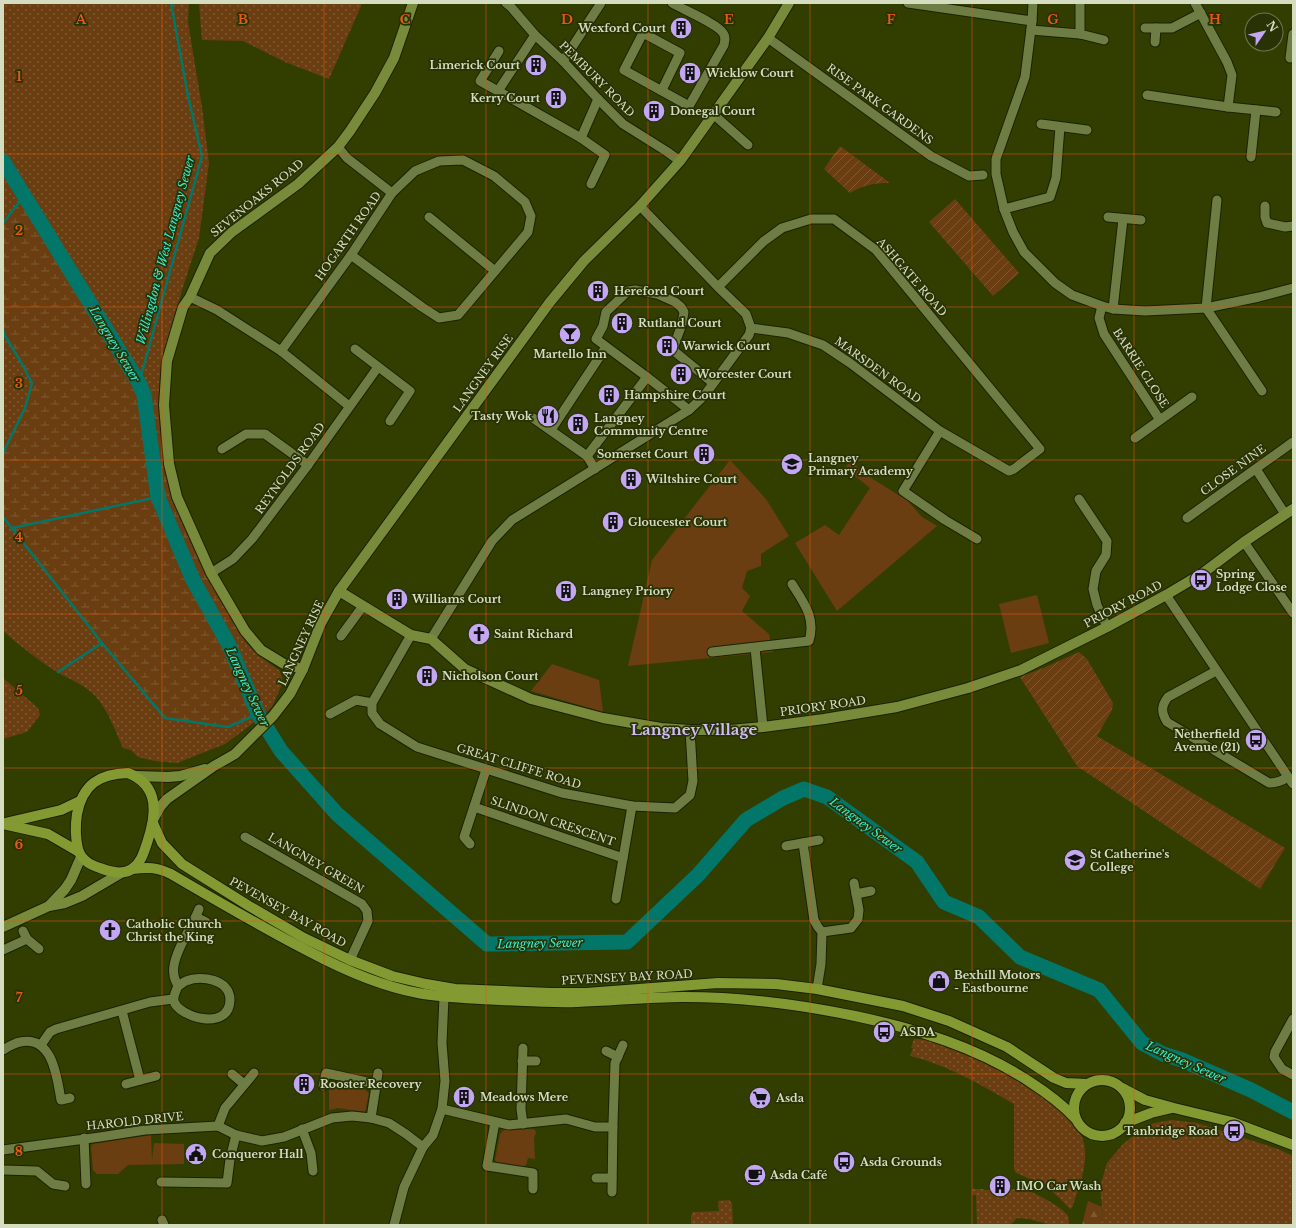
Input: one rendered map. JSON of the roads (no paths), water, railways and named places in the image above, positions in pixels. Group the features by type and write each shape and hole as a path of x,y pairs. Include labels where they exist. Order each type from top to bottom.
{"main road":[{"path":"114,774 128,774 136,776 144,783 152,796 155,806 153,820 142,856 132,869 121,873 107,870 85,861 80,854 75,838 75,827 80,801 84,792 92,784 102,778 114,774"},
{"path":"3,824 61,810 80,801"},
{"name":"PEVENSEY BAY ROAD","path":"153,820 162,843 182,864 304,938 350,960 392,976 455,989 586,993 718,983 776,984 817,989 907,1007 949,1021 1007,1047 1054,1078 1066,1083 1086,1084"},
{"path":"3,824 48,834 80,854"},
{"name":"PEVENSEY BAY ROAD","path":"132,869 145,867 158,868 172,874 277,935 344,970 388,986 417,993 444,997 573,1003 660,998 721,998 772,1001 813,1007 894,1024 929,1034 967,1048 1011,1069 1053,1097 1075,1118"},
{"path":"1122,1088 1128,1098 1130,1106 1129,1114 1125,1123 1115,1133 1100,1136 1086,1131 1081,1127 1075,1118 1075,1098 1086,1084 1094,1080 1102,1079 1110,1081 1145,1100 1232,1122 1293,1145"},
{"path":"1125,1123 1151,1113 1174,1108"}],"street":[{"name":"SEVENOAKS ROAD","path":"303,669 284,664 261,650 245,632 211,573 177,497 169,464 164,405 167,361 183,307 190,297 210,252 232,232 298,184 338,147 375,93 394,58 413,3"},
{"name":"PEMBURY ROAD","path":"506,3 623,124 666,151 680,162"},
{"path":"563,61 601,3"},
{"path":"662,90 680,53 643,33 624,70 689,106 724,45 725,37 722,31 716,26 672,3"},
{"name":"LANGNEY RISE","path":"153,820 160,807 167,799 214,766 235,754 262,729 273,716 290,694 303,669 321,624 339,591 550,302 584,261 640,206 680,162 768,38 789,3"},
{"path":"908,3 1080,34 1104,40"},
{"path":"1033,3 1025,77 996,159 996,174 1004,209 1013,232 1024,252 1042,272 1055,284 1072,295 1113,309 1145,311 1206,308 1293,288"},
{"path":"1080,3 1080,34"},
{"path":"1195,3 1227,62 1232,75 1228,107"},
{"path":"1145,28 1172,28 1201,13"},
{"path":"1155,42 1156,28"},
{"path":"1290,58 1293,34"},
{"path":"498,92 536,35"},
{"name":"RISE PARK GARDENS","path":"768,38 931,156 969,176 983,175"},
{"path":"499,51 480,81 581,138 605,155 591,184"},
{"path":"1147,95 1228,107 1276,112"},
{"path":"581,138 598,99"},
{"path":"1251,157 1256,110"},
{"path":"713,114 748,145"},
{"path":"1041,124 1087,130"},
{"path":"1004,209 1050,197 1056,178 1060,127"},
{"name":"HOGARTH ROAD","path":"281,352 352,255 392,193 347,158 338,147"},
{"path":"352,255 439,318 458,315 528,232 531,216 525,202 494,176 464,160 439,161 415,171 392,193"},
{"path":"1217,200 1206,308 1262,392"},
{"path":"431,639 492,541 512,520 595,470 689,410 704,396 749,335 751,328 746,314 640,206"},
{"path":"1266,206 1265,217 1267,223 1281,230 1293,226"},
{"path":"429,217 495,271"},
{"path":"1108,217 1141,220"},
{"name":"ASHGATE ROAD","path":"718,287 764,241 782,228 811,219 834,218 876,250 1040,449"},
{"path":"1113,309 1123,219"},
{"path":"689,410 647,376 596,339 603,326 606,312 628,291 635,290 657,294 675,302 684,312 682,324 674,346 674,351 713,383"},
{"path":"190,297 217,310 281,352 349,406"},
{"name":"BARRIE CLOSE","path":"1102,306 1100,318 1104,334 1160,420"},
{"name":"MARSDEN ROAD","path":"751,328 788,333 823,345 850,363 940,431 1009,471 1014,469 1040,449"},
{"path":"551,430 606,347"},
{"path":"355,349 410,391 390,421"},
{"name":"REYNOLDS ROAD","path":"211,573 233,559 252,539 308,465 378,367"},
{"path":"587,456 647,376"},
{"name":"BARRIE CLOSE","path":"1135,438 1192,397"},
{"path":"533,418 587,456 595,470"},
{"path":"940,431 903,491 945,520 977,539"},
{"path":"222,449 246,434 265,434 308,465"},
{"name":"CLOSE NINE","path":"1187,518 1293,442"},
{"path":"1256,469 1289,512"},
{"path":"1079,500 1107,541 1106,555 1096,571 1093,589 1097,605 1107,627"},
{"name":"PRIORY ROAD","path":"339,591 411,634 431,639 465,669 531,699 604,718 661,728 730,730 763,727 897,707 968,688 1026,668 1166,595 1203,573 1244,542 1289,512"},
{"path":"1244,542 1293,613"},
{"path":"712,652 809,641 812,629 810,618 792,584"},
{"path":"1166,595 1291,781"},
{"path":"341,636 363,606"},
{"path":"330,714 356,700 372,703 411,634"},
{"path":"755,648 763,727"},
{"path":"1216,671 1168,697 1163,704 1162,714 1167,722 1269,783 1291,781"},
{"name":"GREAT CLIFFE ROAD","path":"372,703 372,713 380,724 417,747 562,793 632,806 675,808 690,795 693,781 690,730"},
{"name":"LANGNEY RISE","path":"136,776 180,776 214,766"},
{"name":"SLINDON CRESCENT","path":"470,844 464,837 486,770"},
{"name":"SLINDON CRESCENT","path":"616,900 632,806"},
{"name":"SLINDON CRESCENT","path":"474,808 623,858"},
{"name":"LANGNEY GREEN","path":"245,837 362,904 368,911 368,920 350,960"},
{"path":"786,846 819,840"},
{"path":"803,843 814,920 822,932 821,964 817,989"},
{"path":"49,906 65,889 71,880 80,854"},
{"path":"3,927 49,906 82,896 121,873"},
{"path":"822,932 851,928 858,919 859,910 854,883"},
{"path":"856,894 871,891"},
{"path":"178,986 186,981 196,979 212,980 221,983 227,988 230,998 229,1007 222,1017 208,1019 185,1013 176,1006 174,999 178,986 173,967 182,944 198,913 206,922"},
{"path":"3,950 25,935 39,948"},
{"path":"394,1225 404,1187 423,1147 433,1135 442,1108 445,1081 442,1043 444,997"},
{"path":"41,1045 50,1032 56,1029 150,1002 174,999"},
{"path":"122,1011 140,1080"},
{"path":"1293,1020 1275,1052 1274,1057 1282,1069 1293,1075"},
{"path":"3,1050 19,1042 29,1041 41,1045 50,1057 56,1072 61,1100 70,1098"},
{"path":"612,1192 616,1063 623,1045"},
{"path":"523,1048 521,1109 523,1124"},
{"path":"606,1051 618,1057"},
{"path":"522,1061 536,1061"},
{"path":"218,1126 225,1108 254,1073"},
{"path":"323,1086 326,1073 376,1084"},
{"path":"371,1118 378,1073"},
{"path":"232,1074 244,1084"},
{"path":"126,1084 156,1076"},
{"path":"442,1108 495,1122 509,1124 523,1124 566,1119 595,1127 613,1127"},
{"name":"HAROLD DRIVE","path":"3,1150 145,1130 218,1126 236,1135 262,1141 284,1137 332,1118 352,1116 371,1118 389,1123 423,1147"},
{"path":"495,1122 487,1166 533,1173 533,1188"},
{"path":"302,1129 311,1153 313,1171"},
{"path":"161,1182 227,1183 230,1159 236,1135"},
{"path":"84,1138 86,1184"},
{"path":"3,1170 37,1171 53,1184 66,1186"},
{"path":"596,1178 612,1178"}],"waterway":[{"name":"Willingdon & West Langney Sewer","path":"139,383 202,156 188,96 171,3"},
{"name":"Langney Sewer","path":"3,161 139,383 144,395 158,497 193,580 229,645 258,714 281,751 337,814 487,944 627,942 698,875 746,820 783,798 804,789 827,797 917,862 944,902 979,917 1020,957 1099,990 1142,1043 1163,1054 1182,1060 1251,1090 1293,1112"},
{"path":"3,223 24,196"},
{"path":"3,330 32,383 25,408 3,453"},
{"path":"12,528 158,497"},
{"path":"3,517 102,643 165,718 228,727 258,714"},
{"path":"58,672 102,643"}],"place":[{"name":"Wexford Court","path":"681,28"},
{"name":"Limerick Court","path":"536,65"},
{"name":"Wicklow Court","path":"690,73"},
{"name":"Kerry Court","path":"556,98"},
{"name":"Donegal Court","path":"654,111"},
{"name":"Hereford Court","path":"598,291"},
{"name":"Rutland Court","path":"622,323"},
{"name":"Martello Inn","path":"570,334"},
{"name":"Warwick Court","path":"667,346"},
{"name":"Worcester Court","path":"681,374"},
{"name":"Hampshire Court","path":"609,395"},
{"name":"Tasty Wok","path":"548,416"},
{"name":"Langney Community Centre","path":"578,424"},
{"name":"Somerset Court","path":"704,454"},
{"name":"Langney Primary Academy","path":"792,464"},
{"name":"Wiltshire Court","path":"631,479"},
{"name":"Gloucester Court","path":"613,522"},
{"name":"Spring Lodge Close","path":"1201,580"},
{"name":"Langney Priory","path":"566,591"},
{"name":"Williams Court","path":"397,599"},
{"name":"Saint Richard","path":"479,634"},
{"name":"Nicholson Court","path":"427,676"},
{"name":"Netherfield Avenue (21)","path":"1256,740"},
{"name":"St Catherine's College","path":"1075,860"},
{"name":"Catholic Church Christ the King","path":"110,930"},
{"name":"Bexhill Motors - Eastbourne","path":"939,981"},
{"name":"ASDA","path":"884,1032"},
{"name":"Rooster Recovery","path":"304,1084"},
{"name":"Meadows Mere","path":"464,1097"},
{"name":"Asda","path":"760,1098"},
{"name":"Tanbridge Road","path":"1234,1131"},
{"name":"Conqueror Hall","path":"196,1154"},
{"name":"Asda Grounds","path":"844,1162"},
{"name":"Asda Café","path":"755,1175"},
{"name":"IMO Car Wash","path":"1000,1186"}],"district":[{"name":"Langney Village","path":"694,729"}]}
